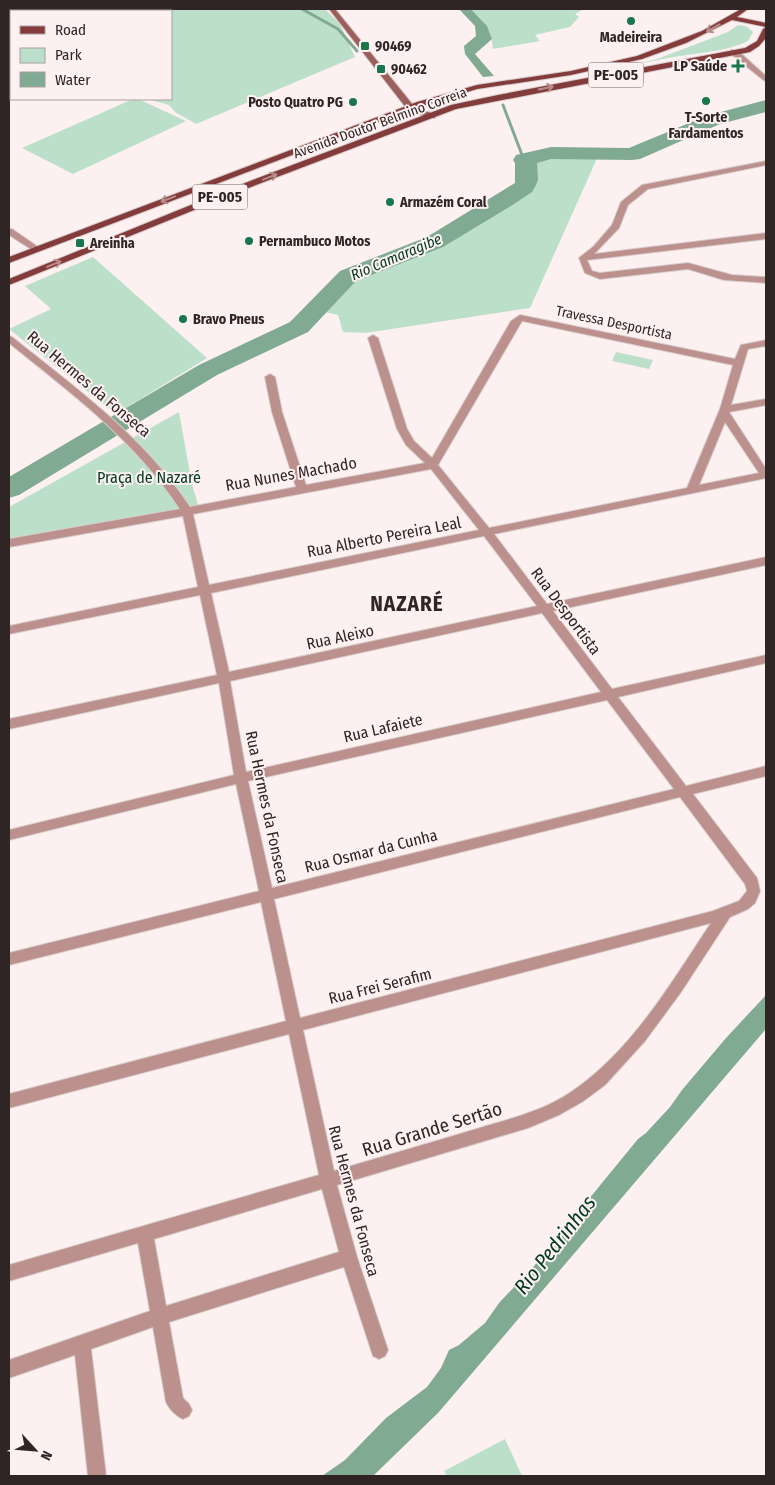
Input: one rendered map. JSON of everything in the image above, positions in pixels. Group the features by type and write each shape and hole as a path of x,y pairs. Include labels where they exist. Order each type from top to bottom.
{"main road":[{"name":"Avenida Doutor Belmino Correia","path":"9,260 448,94 487,85 571,73 636,58 699,36 745,9"},
{"path":"731,18 766,25"},
{"path":"748,50 760,43 764,38 766,30"},
{"name":"Avenida Doutor Belmino Correia","path":"9,282 248,186 454,108 498,97 734,52 766,48"}],"street":[{"path":"332,9 410,107 418,112 432,116"},
{"path":"734,52 766,80"},
{"path":"583,258 597,248 616,226 624,204 645,187 766,163"},
{"path":"9,232 37,249"},
{"path":"583,258 766,236"},
{"path":"583,258 589,273 594,276 629,274 688,266 730,276 766,280"},
{"path":"720,277 730,276"},
{"name":"Travessa Desportista","path":"433,465 516,321 520,318 738,363"},
{"name":"Rua Desportista","path":"373,338 402,429 410,443 433,465 545,609 752,882 754,895"},
{"name":"Rua Hermes da Fonseca","path":"9,339 132,441 173,487 187,511 224,679 241,778 328,1181 349,1257 379,1350"},
{"path":"692,490 724,411 744,347 766,343"},
{"path":"270,377 280,421 302,488"},
{"path":"724,411 766,402"},
{"path":"724,411 766,475"},
{"name":"Rua Nunes Machado","path":"9,543 99,528 302,488 433,465"},
{"name":"Rua Alberto Pereira Leal","path":"9,630 766,475"},
{"name":"Rua Aleixo","path":"9,724 766,561"},
{"name":"Rua Lafaiete","path":"9,834 241,778 766,659"},
{"name":"Rua Osmar da Cunha","path":"9,959 766,772"},
{"name":"Rua Frei Serafim","path":"9,1101 469,981 654,930 726,914 750,900 754,895"},
{"name":"Rua Grande Sertão","path":"9,1273 328,1181 534,1118 576,1098 612,1070 644,1033 726,914"},
{"path":"145,1235 176,1402 183,1410"},
{"path":"9,1369 161,1316 349,1257"},
{"path":"82,1344 97,1476"}],"green space":[{"path":"325,9 340,24 355,57 196,124 175,112 169,105 152,100 172,100 172,10 111,10"},
{"path":"471,9 584,9 575,14 579,17 570,27 535,35 540,41 493,49 487,26"},
{"path":"738,25 746,26 753,32 748,41 727,48 623,67 657,59 728,32"},
{"path":"131,100 140,100 186,121 73,174 22,148"},
{"path":"551,153 599,154 530,308 365,333 343,332 338,315 316,310 348,276 435,242 524,187 528,172 524,160"},
{"path":"93,257 207,358 116,414 9,329 51,309 25,286"},
{"path":"616,352 653,360 649,369 612,361"},
{"name":"Praça de Nazaré","path":"179,412 192,484 199,508 9,548 9,507"},
{"path":"505,1439 522,1476 447,1476 444,1471"}],"water":[{"path":"459,9 471,9 487,26 492,39 475,54 494,76 483,77 465,54 464,46 476,36 475,26"},
{"name":"Rio Pedrinhas","path":"766,995 765,1030 438,1413 373,1476 322,1476 345,1460 386,1418 427,1387 441,1368 449,1350 459,1345 485,1323 499,1303 534,1266 638,1139 670,1107 726,1038"}],"waterway":[{"path":"302,9 338,29 357,51"},
{"path":"503,105 524,160"},
{"name":"Rio Camaragibe","path":"9,489 208,370 299,327 348,276 435,242 506,199 524,187 527,180 526,163 524,160 551,153 632,154 713,120 766,106"}],"place":[{"name":"Madeireira","path":"631,21"},
{"name":"90469","path":"365,46"},
{"name":"LP Saúde","path":"738,66"},
{"name":"90462","path":"381,69"},
{"name":"T-Sorte Fardamentos","path":"706,101"},
{"name":"Posto Quatro PG","path":"353,102"},
{"name":"Armazém Coral","path":"390,202"},
{"name":"Pernambuco Motos","path":"249,241"},
{"name":"Areinha","path":"80,243"},
{"name":"Bravo Pneus","path":"183,319"}],"district":[{"name":"NAZARÉ","path":"407,604"}]}
